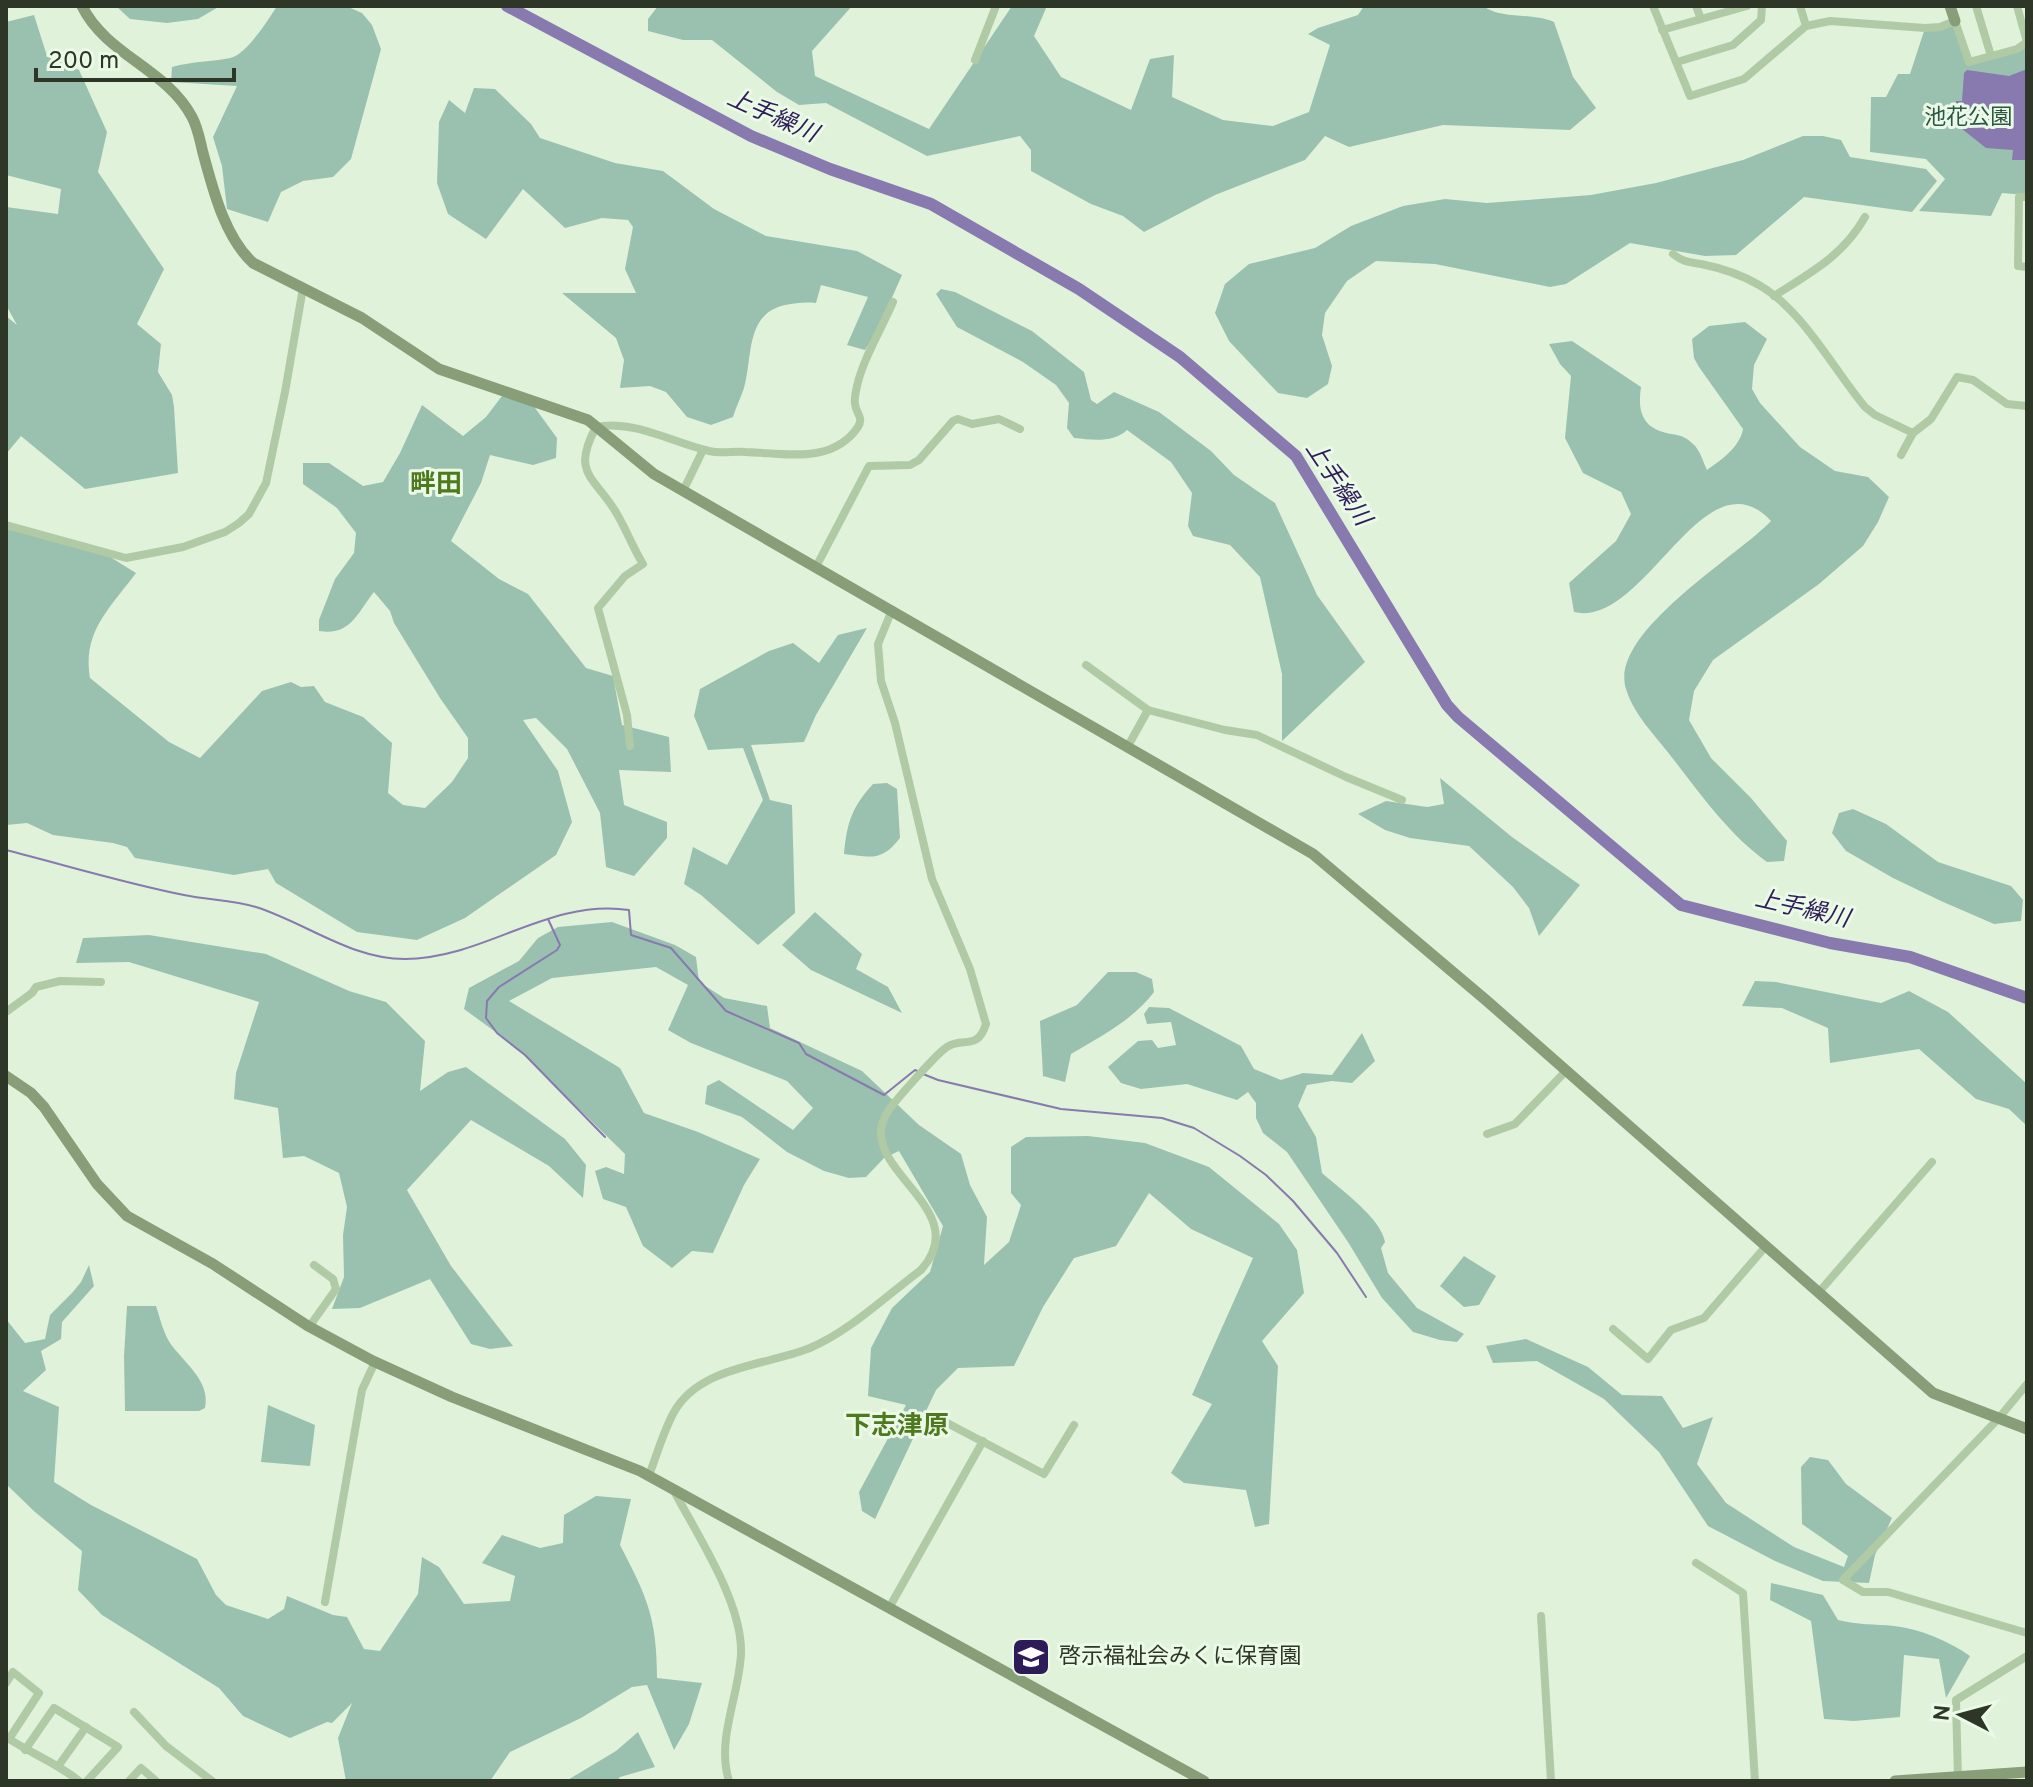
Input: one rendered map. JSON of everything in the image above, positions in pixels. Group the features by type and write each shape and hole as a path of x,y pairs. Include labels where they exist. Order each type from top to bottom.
{"street":[{"path":"82,6 102,36 160,79 186,107 194,120 218,203 247,257 362,318 439,369 576,415 596,427 642,466 1313,854 1487,1001 1933,1393 2027,1429"},
{"path":"975,60 996,6"},
{"path":"1653,6 1690,96 1744,79 1806,26 1830,21 1925,28 1940,27 1955,21"},
{"path":"1696,6 1701,19"},
{"path":"1662,30 1747,6"},
{"path":"1677,62 1733,45 1761,20 1762,6"},
{"path":"1800,6 1806,26"},
{"path":"1950,6 1969,62 2017,49 2027,42 2017,6"},
{"path":"1976,6 1991,56"},
{"path":"2027,197 2019,197 2018,266 2027,267"},
{"path":"1774,296 1842,249 1853,238 1865,217"},
{"path":"1673,254 1682,262 1700,264 1749,279 1774,296 1789,310 1865,407 1913,433"},
{"path":"6,525 126,558 183,547 225,532 239,523 249,514 266,483 303,288"},
{"path":"596,427 609,424 722,453 820,453 840,446 859,425 861,418 855,404 861,372 893,302"},
{"path":"1901,455 1913,433 1931,419 1957,377 1973,380 2007,404 2027,406"},
{"path":"817,565 869,466 910,465 919,460 958,419 972,424 999,419 1020,429"},
{"path":"596,427 584,453 587,472 617,513 643,564 625,576 598,608 624,702 630,746"},
{"path":"684,489 703,450"},
{"path":"649,1475 674,1413 693,1389 720,1376 812,1347 833,1335 921,1270 928,1263 932,1251 934,1224 885,1151 882,1125 889,1109 948,1045 973,1042 983,1033 986,1024 970,969 932,879 895,723 883,688 878,644 892,610"},
{"path":"1086,665 1148,710 1257,735 1402,800"},
{"path":"1128,746 1148,710"},
{"path":"6,1012 36,987 60,981 101,982"},
{"path":"1487,1134 1515,1124 1565,1072"},
{"path":"6,1076 31,1093 44,1107 97,1184 127,1216 213,1264 309,1327 375,1362 477,1408 649,1475 1204,1781"},
{"path":"1819,1292 1932,1162"},
{"path":"1613,1329 1648,1359 1671,1330 1704,1318 1766,1246"},
{"path":"309,1327 336,1289 333,1279 314,1265"},
{"path":"325,1602 362,1390 375,1362"},
{"path":"2027,1384 1998,1419 1843,1580 1863,1592 1888,1592 2027,1633"},
{"path":"930,1414 1044,1474 1074,1425"},
{"path":"889,1608 983,1441"},
{"path":"672,1488 705,1548 739,1624 741,1654 724,1753 729,1781"},
{"path":"1696,1563 1743,1593 1755,1781"},
{"path":"1541,1616 1551,1781"},
{"path":"1958,1779 1956,1700 2027,1656"},
{"path":"6,1683 13,1672 39,1693 8,1738 25,1750 59,1765 79,1781"},
{"path":"25,1750 54,1708 118,1747 87,1781"},
{"path":"134,1712 166,1746 212,1781"},
{"path":"59,1765 86,1727"},
{"path":"129,1781 141,1768 156,1781"},
{"path":"63,1781 69,1772"},
{"path":"1895,1781 2027,1772"}],"green space":[{"path":"116,6 220,6 198,19 167,23 130,19"},
{"path":"277,6 346,6 362,13 372,25 381,49 351,159 333,177 303,181 281,192 268,222 227,209 222,166 213,137 237,86 171,82 172,67 237,55 256,36"},
{"path":"658,6 852,6 812,51 815,76 929,129 1012,6 1047,6 1034,36 1061,77 1131,110 1150,59 1174,55 1172,97 1223,120 1273,126 1309,112 1330,45 1308,34 1358,15 1364,6 1483,6 1499,13 1554,22 1573,77 1596,108 1570,130 1443,125 1349,147 1325,136 1305,160 1215,195 1144,232 1123,216 1091,204 1031,171 1031,150 1020,136 927,156 826,103 799,105 777,92 712,40 683,40 648,31 648,19"},
{"path":"34,15 47,56 79,70 107,132 98,172 164,269 137,324 161,344 158,372 172,395 178,473 85,489 21,436 6,454 6,316 17,325 6,305 6,207 58,214 61,189 6,175 6,22"},
{"name":"池花公園","path":"1956,22 1968,58 1991,56 2027,42 2027,195 2002,193 1991,216 1919,211 1945,179 1926,159 1870,152 1871,97 1886,97 1898,74 1910,74 1925,28"},
{"path":"474,88 495,89 531,124 540,138 615,163 663,171 714,209 766,236 857,251 902,275 865,350 847,345 868,297 821,285 816,303 785,305 763,317 753,338 744,388 733,417 711,425 687,417 666,392 650,386 620,388 624,360 616,338 562,293 636,293 625,269 633,227 628,220 602,218 565,228 523,189 486,239 448,214 437,183 439,122 449,100 465,113"},
{"path":"1803,136 1841,140 1850,157 1926,169 1937,181 1912,212 1804,197 1736,255 1705,256 1630,243 1566,284 1550,287 1435,264 1376,261 1347,281 1325,313 1322,335 1332,366 1328,384 1307,398 1278,393 1229,341 1215,313 1225,284 1249,264 1315,248 1351,226 1403,206 1445,199 1487,203 1591,195 1656,183 1743,160"},
{"path":"941,289 955,292 1032,331 1084,372 1091,400 1097,404 1114,392 1159,412 1211,451 1234,475 1275,503 1317,595 1365,662 1282,741 1282,674 1260,577 1230,545 1193,536 1188,526 1192,493 1171,462 1127,430 1109,439 1074,438 1067,428 1069,403 1056,385 1023,362 957,327 936,294"},
{"path":"1745,322 1767,339 1754,365 1752,389 1760,403 1800,447 1835,471 1868,477 1889,497 1863,546 1819,584 1713,660 1694,691 1689,720 1711,758 1751,798 1787,841 1784,861 1767,862 1703,798 1645,724 1626,689 1626,667 1636,644 1655,621 1771,521 1746,505 1722,507 1698,523 1625,595 1600,610 1574,612 1569,583 1616,541 1631,514 1621,492 1583,473 1565,438 1571,376 1549,344 1572,341 1641,387 1640,401 1645,420 1655,429 1688,440 1697,449 1707,470 1734,447 1743,429 1699,367 1694,358 1692,339 1709,326"},
{"path":"502,396 530,401 557,438 556,458 533,465 490,455 481,483 451,541 499,579 528,594 586,668 613,676 622,725 669,737 671,772 619,770 624,805 667,822 667,838 634,876 606,867 600,813 567,749 536,718 523,720 558,771 572,822 556,855 465,918 417,940 357,932 276,883 268,869 234,875 135,858 127,847 53,835 27,823 6,825 6,529 94,547 136,573 108,609 94,634 90,647 90,678 169,742 200,758 262,691 291,682 301,687 314,686 325,702 363,717 392,743 388,793 403,805 425,808 452,782 468,758 468,738 440,698 394,623 390,611 374,592 346,626 330,632 319,631 319,620 335,579 354,553 356,533 337,508 303,484 303,463 329,463 363,486 383,482 422,405 463,436 486,417"},
{"path":"867,628 816,715 804,742 751,745 770,800 792,805 795,913 758,945 684,884 693,847 727,865 763,800 743,748 708,750 694,716 700,689 769,651 793,643 819,663 838,635"},
{"path":"1440,778 1512,837 1580,885 1539,936 1529,908 1513,887 1469,846 1410,838 1385,830 1358,814 1386,801 1427,807 1444,804"},
{"path":"887,783 897,789 900,838 887,851 875,856 844,854 855,808 873,784"},
{"path":"1853,809 1886,824 1938,862 2011,886 2023,900 2021,921 1994,924 1893,878 1846,851 1832,833 1839,813"},
{"path":"815,912 862,954 856,969 888,987 902,1013 811,970 782,945"},
{"path":"612,922 675,945 696,957 699,982 724,998 767,1006 770,1028 862,1071 919,1125 961,1154 970,1185 987,1217 984,1265 1009,1242 1021,1205 1011,1193 1011,1147 1026,1137 1088,1136 1145,1143 1209,1167 1279,1224 1297,1250 1304,1293 1262,1341 1278,1366 1269,1524 1255,1527 1246,1490 1184,1483 1171,1473 1212,1404 1192,1395 1253,1258 1191,1229 1149,1193 1116,1246 1074,1258 1043,1307 1014,1366 958,1368 936,1390 875,1519 862,1511 859,1492 906,1405 868,1396 871,1348 892,1308 930,1272 943,1226 899,1151 884,1158 866,1177 849,1178 824,1171 787,1152 742,1117 705,1104 707,1086 719,1080 793,1130 813,1108 787,1081 691,1043 668,1030 688,985 656,967 552,978 509,1001 620,1068 644,1113 760,1159 744,1185 713,1253 692,1251 672,1268 643,1246 626,1207 603,1199 595,1171 606,1167 624,1174 625,1154 516,1047 464,1009 469,988 519,961 538,938 558,927"},
{"path":"149,935 266,954 349,991 386,1002 425,1041 420,1091 448,1072 466,1067 565,1139 586,1165 583,1198 549,1166 471,1120 407,1190 451,1266 513,1346 490,1349 471,1344 430,1279 360,1308 332,1309 344,1277 343,1235 347,1207 339,1173 304,1156 283,1158 278,1108 234,1099 236,1073 259,1002 129,962 76,963 83,938"},
{"path":"1108,972 1136,972 1152,979 1154,992 1126,1019 1071,1054 1065,1082 1043,1076 1040,1021 1077,1005"},
{"path":"1755,981 1776,982 1881,1003 1909,991 1948,1012 2027,1084 2027,1126 2009,1109 1976,1099 1919,1049 1830,1063 1828,1028 1782,1008 1742,1006"},
{"path":"1149,1007 1169,1008 1241,1046 1254,1069 1281,1080 1303,1073 1332,1075 1362,1033 1375,1061 1352,1083 1332,1081 1307,1085 1298,1106 1316,1137 1322,1173 1359,1204 1382,1233 1385,1242 1381,1248 1388,1273 1417,1308 1464,1334 1457,1342 1413,1332 1382,1298 1287,1152 1263,1133 1256,1118 1256,1103 1248,1092 1237,1100 1187,1084 1141,1089 1121,1083 1108,1067 1138,1041 1152,1040 1158,1048 1176,1045 1171,1022 1147,1024 1144,1014"},
{"path":"1464,1256 1496,1276 1479,1305 1464,1307 1440,1286"},
{"path":"89,1265 94,1286 62,1322 61,1339 41,1351 46,1370 23,1391 59,1407 54,1482 91,1505 197,1559 216,1595 226,1605 268,1619 284,1609 287,1596 333,1615 347,1617 364,1649 380,1651 418,1594 422,1557 439,1567 464,1604 510,1601 515,1576 482,1563 502,1535 540,1548 563,1543 564,1515 596,1496 631,1499 620,1545 649,1608 655,1639 657,1678 702,1683 689,1724 674,1750 647,1685 632,1687 581,1718 510,1752 490,1781 346,1781 338,1738 352,1703 332,1723 327,1722 290,1738 243,1716 219,1688 102,1615 78,1590 82,1551 6,1484 6,1319 25,1343 45,1339 50,1315 81,1282"},
{"path":"127,1306 156,1306 170,1343 204,1389 205,1408 199,1411 125,1411"},
{"path":"1526,1339 1588,1367 1622,1395 1662,1396 1683,1428 1713,1417 1697,1464 1726,1503 1794,1547 1844,1567 1848,1556 1802,1524 1801,1467 1810,1457 1828,1460 1846,1484 1892,1518 1875,1555 1869,1583 1823,1581 1775,1561 1708,1526 1659,1452 1604,1399 1537,1361 1493,1363 1486,1346"},
{"path":"268,1405 315,1425 310,1466 261,1462"},
{"path":"1771,1583 1823,1595 1838,1620 1914,1630 1944,1641 1970,1656 1946,1698 1939,1659 1904,1655 1900,1717 1854,1721 1824,1719 1811,1621 1770,1600"},
{"path":"638,1732 655,1767 620,1777 617,1781 566,1781 616,1751"}],"shaded area":[{"path":"2027,69 2027,160 2012,160 2013,150 1986,148 1957,125 1956,101 1962,101 1964,73 1967,70 2009,76"}],"waterway":[{"name":"上手繰川","path":"507,6 751,136 830,169 931,204 1079,289 1180,357 1296,456 1447,705 1681,905 1830,943 1910,957 2027,998"},
{"path":"6,850 162,890 256,907 347,947 405,959 462,950 571,913 599,909 629,910 631,935 671,948 726,1011 799,1043 806,1054 884,1095 917,1071"},
{"path":"548,919 560,945 557,950 499,987 487,1001 486,1018 497,1033 525,1055 605,1137"},
{"path":"923,1074 1061,1109 1162,1118 1194,1128 1266,1175 1293,1201 1337,1253 1366,1297"}],"place":[{"name":"啓示福祉会みくに保育園","path":"1031,1657"}],"district":[{"name":"畔田","path":"436,485"},
{"name":"下志津原","path":"897,1427"}]}
